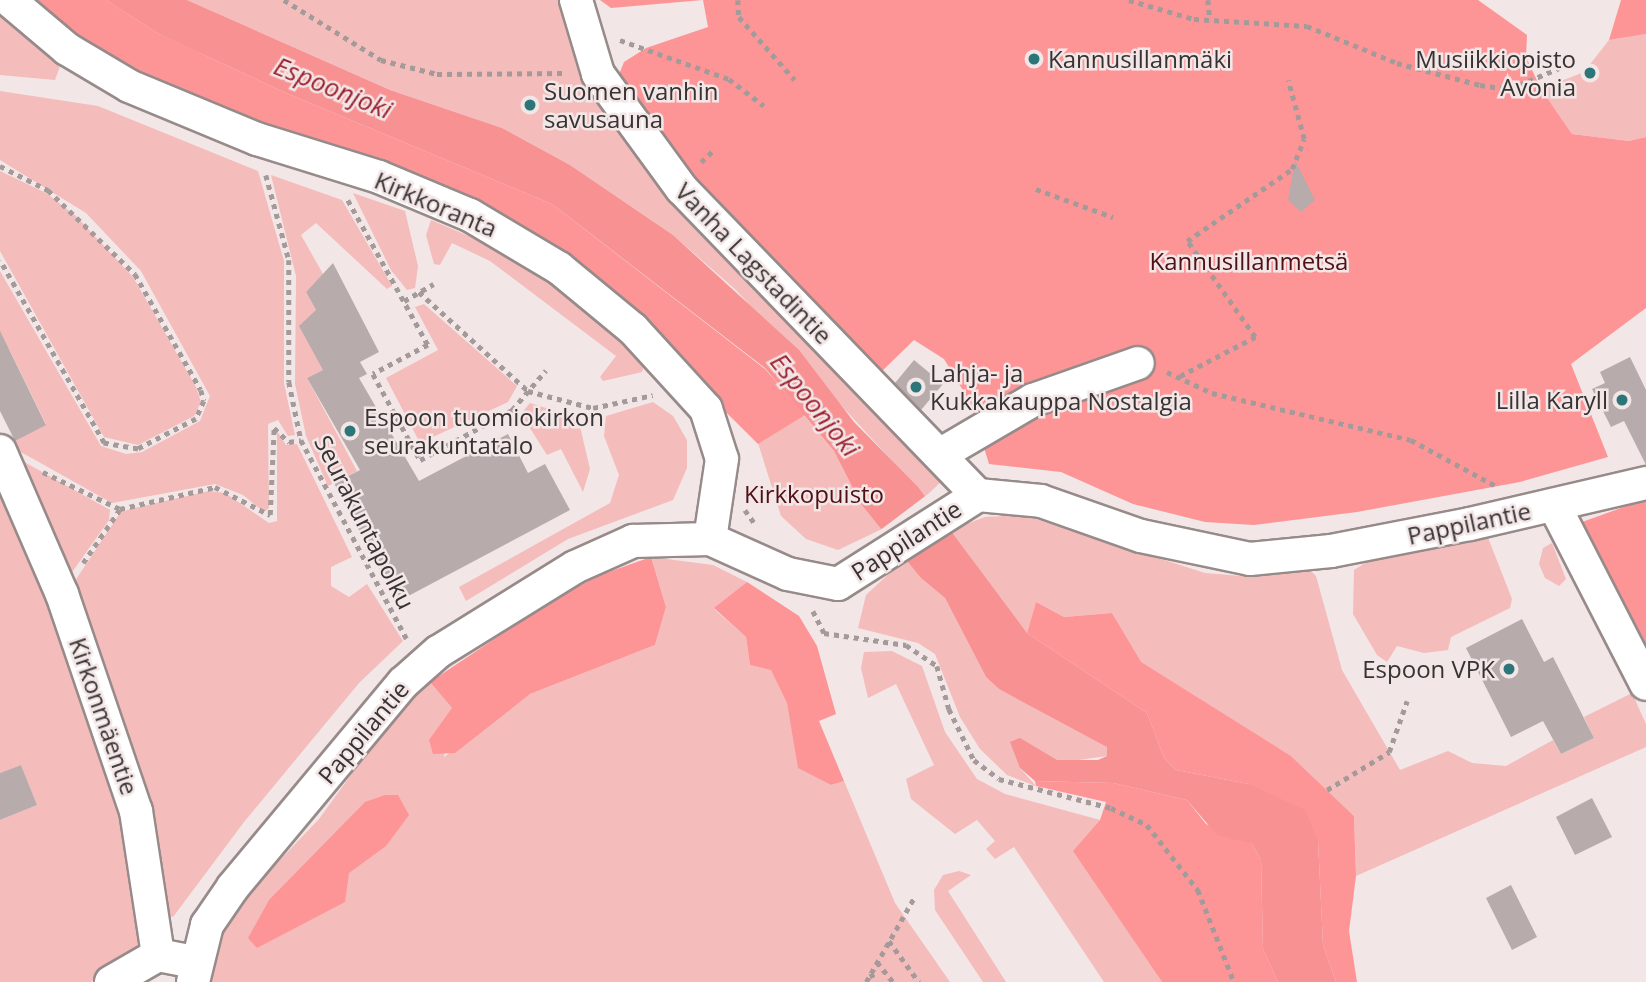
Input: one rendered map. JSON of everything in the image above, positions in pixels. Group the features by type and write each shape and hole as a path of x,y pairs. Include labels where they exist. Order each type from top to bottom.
{"street":[{"name":"Kirkkoranta","path":"9,0 67,49 129,86 257,139 379,177 470,215 559,268 633,329 706,409 722,459 710,539"},
{"name":"Vanha Lagstadintie","path":"576,0 598,74 681,189 941,454 969,499"},
{"path":"941,454 1033,400 1138,363"},
{"name":"Kirkonmäentie","path":"0,451 62,594 136,811 158,955"},
{"name":"Pappilantie","path":"194,972 207,925 233,887 425,662 575,567 633,541 710,539 818,583 838,584 969,499 1041,501 1141,536 1250,558 1331,551 1646,483"},
{"path":"1554,505 1646,684"},
{"path":"111,982 158,955 194,972"}],"path":[{"path":"284,0 381,60 437,74 598,74"},
{"path":"737,0 739,17 795,80"},
{"path":"1129,0 1147,8 1210,20 1307,26 1397,62 1480,85 1510,89 1559,68"},
{"path":"1208,0 1210,20"},
{"path":"614,37 729,79 764,106"},
{"path":"1180,376 1255,337 1187,242 1283,177 1297,160 1302,126 1288,80"},
{"path":"0,166 48,190 135,274 201,390 204,401 196,419 138,449 104,443 0,261"},
{"name":"Seurakuntapolku","path":"275,171 264,167 289,260 289,382 301,440 410,643"},
{"path":"1036,189 1114,217"},
{"path":"345,195 428,345 373,374 420,460 512,410 546,370"},
{"path":"404,301 433,284"},
{"path":"419,292 528,391 566,406 593,408 661,392"},
{"path":"1138,363 1180,376 1212,393 1411,440 1509,494"},
{"path":"34,467 91,500 120,509 215,487 270,515 274,428 289,442 301,440"},
{"path":"62,594 120,509"},
{"path":"824,633 905,645 937,666 949,709 974,760 999,779 1111,808 1147,825 1198,890 1234,982"},
{"path":"1327,790 1389,752 1407,701"},
{"path":"866,982 915,896"},
{"path":"889,941 919,982"},
{"path":"877,962 893,982"},
{"path":"871,972 876,982"}],"green space":[{"name":"Kirkkopuisto","path":"27,0 106,0 159,34 286,93 552,204 765,369 805,415 758,444 579,266 119,66 64,33"},
{"path":"106,0 765,369 834,451 861,504 882,529 838,550 806,539 781,516 758,443 685,365"},
{"path":"187,0 562,0 592,93 634,151 947,476 925,497 736,290 673,235 570,165 502,128 390,90"},
{"path":"600,0 703,0 611,8"},
{"name":"Kannusillanmetsä","path":"703,0 1478,0 1527,35 1526,57 1541,89 1572,134 1629,141 1646,137 1646,308 1571,364 1608,457 1520,482 1357,512 1254,525 1205,522 1133,504 1061,472 989,464 970,402 944,359 914,340 878,375 738,234 616,82 624,62 646,48 708,27"},
{"path":"1621,0 1646,0 1646,34 1609,40"},
{"path":"0,15 63,58 55,80 0,75"},
{"path":"1646,34 1646,137 1630,141 1572,134 1541,89 1584,72 1609,40"},
{"path":"0,91 98,106 258,171 284,261 284,383 295,435 288,436 278,420 268,424 269,508 264,512 243,495 215,484 112,503 19,451 15,441 46,424 9,349 0,353 0,271 101,446 126,454 142,452 200,421 210,396 141,271 86,213 0,160"},
{"path":"0,171 46,193 76,216 133,277 196,387 201,402 194,416 138,445 104,437 0,251"},
{"path":"271,175 342,200 392,286 387,289 316,223 301,235 323,274 306,292 316,310 323,370 307,378 357,471 328,486 306,436 295,384 296,276"},
{"path":"353,193 405,211 418,266 415,288 407,290 391,270"},
{"path":"431,220 497,248 543,276 606,324 645,362 642,372 603,381 600,377 616,356 490,261 452,243 440,265 434,264 426,235"},
{"path":"424,304 517,386 508,402 420,443 386,378 438,350 415,307"},
{"path":"653,402 673,416 687,440 687,468 673,500 568,539 466,601 459,587 610,503 619,475 604,436 606,416"},
{"path":"530,403 578,418 590,469 583,492 561,449 547,455 521,414"},
{"path":"277,431 286,445 297,444 352,557 331,567 331,586 349,597 367,584 403,641 359,683 244,822 173,917 167,914 73,584 120,513 130,509 209,491 225,493 269,523 277,521"},
{"path":"19,459 110,510 109,520 70,575"},
{"path":"0,488 86,687 120,788 144,920 140,943 128,958 91,982 0,982 0,820 37,805 21,765 0,773"},
{"path":"1646,499 1646,665 1571,526"},
{"path":"1023,515 1205,573 1241,576 1309,569 1316,576 1342,670 1400,770 1448,751 1472,763 1506,766 1553,740 1561,754 1594,738 1584,717 1632,693 1646,724 1646,747 1356,876 1354,816 1291,756 1140,662 1112,613 1064,617 1036,602 1027,633 948,531 985,517"},
{"path":"1487,535 1512,599 1510,608 1451,637 1448,650 1424,653 1397,646 1387,662 1377,655 1353,614 1354,570 1373,558"},
{"path":"1552,543 1566,579 1559,586 1545,578 1539,564 1543,548"},
{"path":"651,557 713,565 747,582 714,609 746,637 750,665 771,669 787,702 799,768 831,785 844,781 895,903 950,982 206,982 213,945 236,906 319,819 393,717 430,682 452,708 444,757 530,694 655,645 666,607"},
{"path":"651,557 666,607 655,645 530,694 455,753 433,754 429,740 452,708 430,682 551,601 600,575"},
{"path":"907,557 921,578 945,598 986,677 999,689 1099,740 1107,747 1107,756 1020,768 1036,786 1007,775 980,749 960,717 935,654 918,643 858,628 866,595"},
{"path":"747,582 799,616 817,646 836,714 819,721 844,781 831,785 798,768 787,703 771,670 750,665 746,637 714,608"},
{"path":"1036,602 1064,617 1112,613 1141,662 1291,756 1354,816 1356,876 1349,931 1357,982 1336,982 1323,945 1318,840 1249,784 1176,770 1164,758 1147,713 1027,633"},
{"path":"892,651 922,666 945,732 977,779 1005,794 1100,820 1074,851 1162,982 1104,982 1014,847 995,859 986,849 995,841 977,820 955,834 911,799 906,779 934,765 896,684 868,698 861,668 864,652"},
{"path":"1035,781 1113,783 1187,800 1206,824 1252,844 1261,860 1263,949 1278,982 1162,982 1073,851 1100,820 1106,802 1036,786"},
{"path":"385,795 398,795 409,815 386,846 349,873 345,902 257,948 248,938 269,900 365,802"},
{"path":"959,871 971,875 948,891 1006,982 983,982 935,910 934,890 943,875"}],"water":[{"name":"Espoonjoki","path":"106,0 187,0 390,90 502,128 570,165 673,235 799,350 854,422 918,487 1027,633 1147,713 1164,758 1176,770 1249,784 1305,810 1318,840 1323,945 1336,982 1278,982 1263,949 1261,860 1252,844 1217,835 1187,800 1113,783 1035,781 1020,768 1010,742 1020,738 1057,760 1098,760 1107,756 1107,747 999,689 986,677 945,598 921,578 861,504 834,451 765,368 552,204 286,93 159,34"}],"pier":[{"path":"928,494 951,529 905,559 879,531"}],"building":[{"path":"1295,160 1315,200 1301,212 1288,200"},
{"name":"Espoon tuomiokirkon seurakuntatalo","path":"333,263 379,352 360,362 367,374 359,378 419,481 508,434 528,473 545,464 570,510 397,602 334,483 360,470 307,378 323,370 299,326 316,310 306,292"},
{"path":"0,331 46,425 15,441 0,411"},
{"name":"Lilla Karyll","path":"1630,357 1646,390 1646,465 1624,421 1611,427 1592,389 1605,383 1600,372"},
{"path":"914,360 943,384 921,410 895,383"},
{"path":"1522,619 1544,662 1553,657 1594,738 1561,754 1543,721 1511,737 1466,648"},
{"path":"21,765 37,805 0,820 0,773"},
{"path":"1592,798 1612,837 1575,855 1556,817"},
{"path":"1511,885 1537,937 1512,950 1486,898"}],"place":[{"name":"Kannusillanmäki","path":"1034,59"},
{"name":"Musiikkiopisto Avonia","path":"1590,73"},
{"name":"Suomen vanhin savusauna","path":"530,105"},
{"name":"Lahja- ja Kukkakauppa Nostalgia","path":"916,387"},
{"name":"Lilla Karyll","path":"1622,400"},
{"name":"Espoon tuomiokirkon seurakuntatalo","path":"350,431"},
{"name":"Espoon VPK","path":"1509,669"}]}
